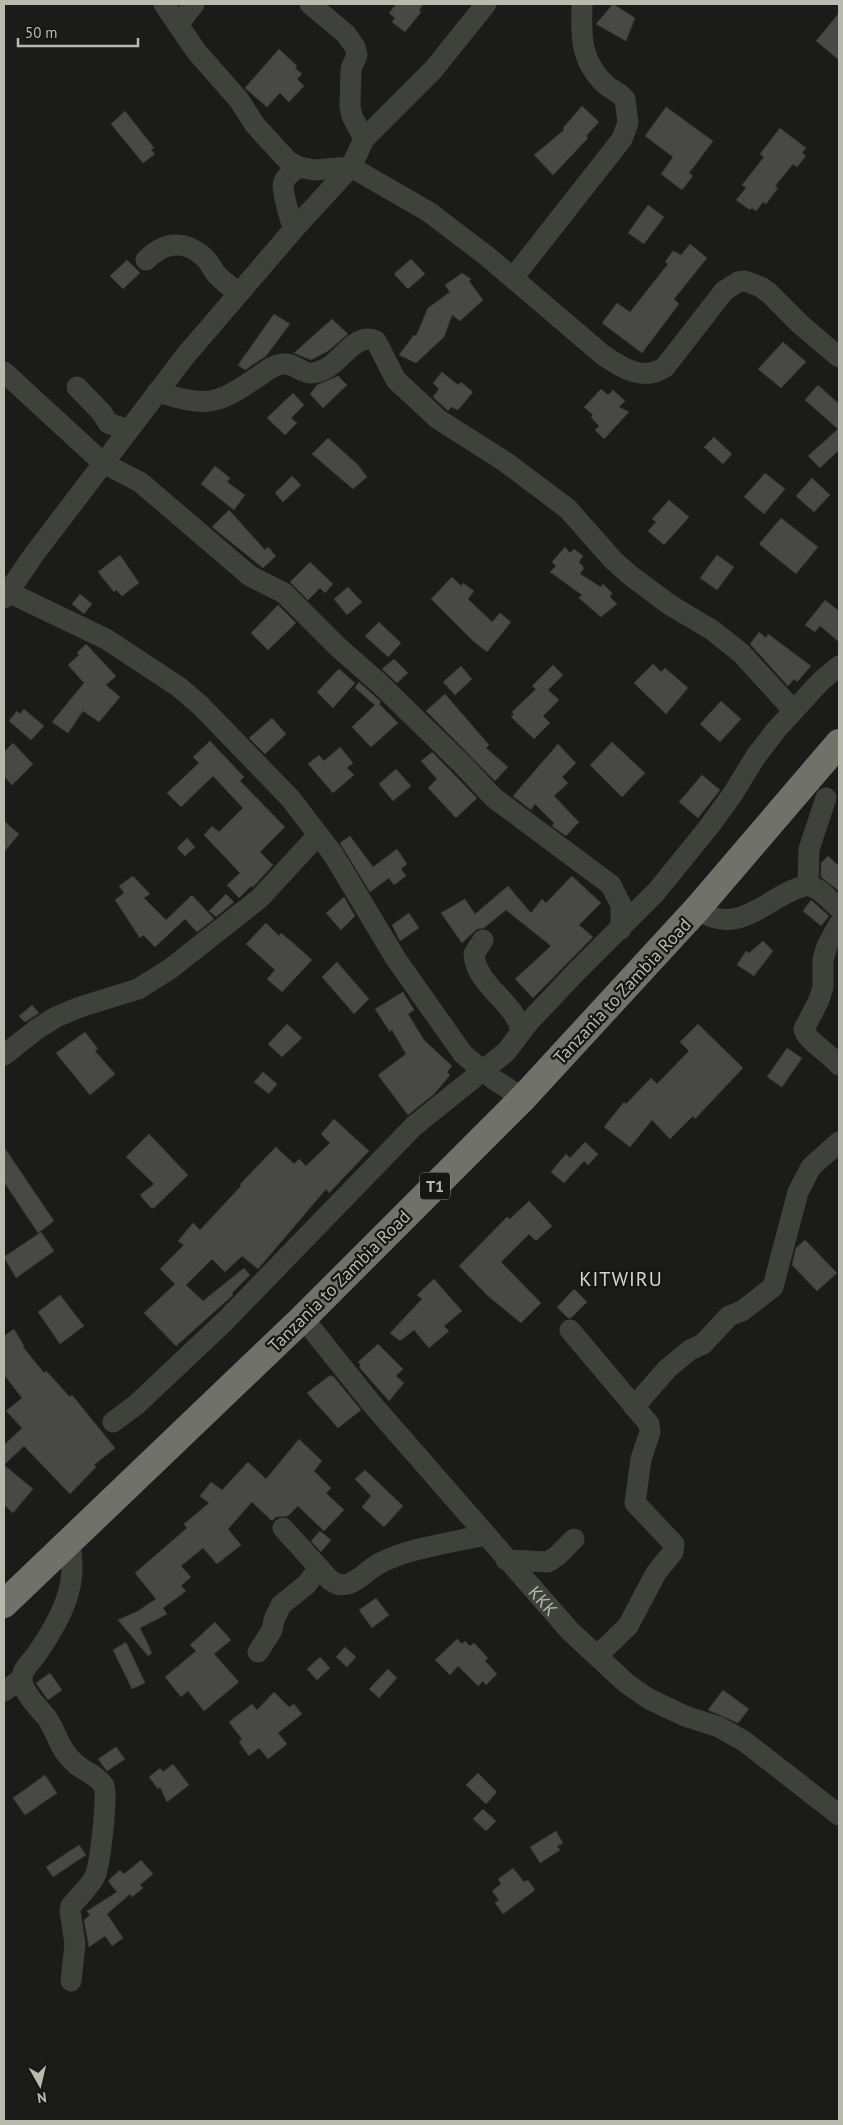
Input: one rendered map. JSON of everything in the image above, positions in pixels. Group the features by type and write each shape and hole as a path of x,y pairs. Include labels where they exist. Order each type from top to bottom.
{"highway":[{"name":"Tanzania to Zambia Road","path":"4,1604 303,1318 523,1098 697,909 823,790 839,743"}],"street":[{"path":"164,4 192,46 239,100 261,132 289,162 299,167 314,170 351,167 429,212 513,278 603,355 622,368 641,374 655,372 665,367 713,302 724,291 742,281 753,283 769,293 800,324 839,358"},
{"path":"178,25 194,4"},
{"path":"310,4 346,34 355,47 356,56 351,69 350,106 352,116 364,139"},
{"path":"486,4 433,70 364,139 351,167 294,229 157,392 5,593 106,639 179,687 201,706 290,798 333,854 396,960 464,1054 523,1098"},
{"path":"513,278 622,139 628,123 624,99 604,83 586,62 582,4"},
{"path":"294,229 288,218 283,184 289,174 299,167"},
{"path":"146,260 160,248 168,245 184,246 205,258 216,274 239,293"},
{"path":"157,392 188,401 203,403 215,401 237,392 276,366 286,364 311,374 334,363 356,343 365,339 376,341 396,380 438,419 504,461 568,510 613,560 631,576 670,605 712,630 741,653 793,710"},
{"path":"4,372 103,463 140,482 250,576 284,593 338,647 464,766 494,798 611,885 621,905 621,929"},
{"path":"77,387 102,413 108,423 128,430"},
{"path":"113,1422 136,1404 226,1321 414,1126 506,1052 521,1031 575,973 656,892 699,840 732,795 756,756 793,710 821,681 839,666"},
{"path":"808,885 809,849 823,790"},
{"path":"4,1055 37,1029 56,1017 138,988 170,969 260,898 318,835"},
{"path":"808,885 819,890 839,908"},
{"path":"697,909 711,917 724,919 742,917 808,885"},
{"path":"839,924 827,946 823,960 823,987 819,1000 804,1029 806,1035 824,1049 839,1065"},
{"path":"483,940 474,954 477,968 515,1015 521,1031"},
{"path":"634,1407 667,1369 690,1350 703,1344 729,1316 746,1308 772,1287 798,1192 811,1167 839,1142"},
{"name":"KKK","path":"303,1318 372,1404 506,1560 570,1631 626,1683 649,1699 685,1716 718,1727 744,1741 839,1815"},
{"path":"570,1330 647,1420 651,1428 641,1458 635,1502 651,1522 672,1540 674,1548 656,1573 628,1626 597,1656"},
{"path":"283,1528 335,1584 348,1585 389,1558 486,1535"},
{"path":"506,1560 548,1562 574,1539"},
{"path":"69,1543 73,1570 67,1602 51,1632 25,1668 22,1679 28,1695 50,1724 62,1750 76,1764 100,1782 105,1792 106,1808 96,1875 70,1911 75,1944 70,1981"},
{"path":"258,1652 272,1630 274,1620 282,1605 307,1584 319,1568"},
{"path":"4,1691 22,1679"}],"building":[{"path":"396,4 424,4 419,10 421,12 405,32 392,22 395,18 389,13"},
{"path":"613,4 635,18 626,41 596,24"},
{"path":"839,13 839,60 816,41"},
{"path":"279,49 297,66 295,68 302,74 297,79 304,86 289,102 280,93 267,107 245,88"},
{"path":"582,106 599,122 586,136 588,138 553,175 534,155 564,130 563,128"},
{"path":"666,107 713,141 689,173 693,176 682,190 661,174 673,157 645,136"},
{"path":"125,111 154,148 151,150 155,154 143,163 111,124"},
{"path":"780,128 806,148 802,153 806,156 797,167 793,164 775,186 778,188 766,204 763,202 756,211 752,208 750,210 736,200 746,188 742,185 764,157 760,154"},
{"path":"648,205 664,217 644,244 628,233"},
{"path":"690,244 707,258 674,299 679,304 642,353 602,323 617,303 630,312 668,264 665,262 673,251 681,255"},
{"path":"411,259 425,274 408,289 394,274"},
{"path":"127,260 140,273 123,289 110,276"},
{"path":"462,273 471,279 469,281 483,300 460,321 452,315 444,337 416,363 399,355 414,335 416,336 428,308 450,292 445,285"},
{"path":"274,314 290,324 266,356 245,370 238,365"},
{"path":"332,319 348,334 328,351 311,360 294,353"},
{"path":"783,342 806,362 781,388 758,369"},
{"path":"442,372 458,385 461,382 473,392 458,410 451,407 448,411 433,397 439,389 433,383"},
{"path":"338,376 347,385 323,408 310,394 317,385"},
{"path":"818,385 839,404 839,450 820,468 808,456 838,429 805,400"},
{"path":"601,389 608,395 613,390 625,401 619,407 629,412 604,439 595,430 599,426 591,417 593,415 584,407"},
{"path":"293,393 304,405 291,418 297,423 285,435 267,418"},
{"path":"714,437 732,454 723,464 704,447"},
{"path":"328,438 358,465 367,477 353,489 312,454"},
{"path":"215,466 230,478 227,482 245,495 234,510 201,484"},
{"path":"765,473 785,489 764,514 744,497"},
{"path":"292,476 301,485 283,502 275,493"},
{"path":"812,478 830,495 814,512 796,496"},
{"path":"669,500 689,517 664,545 648,531 656,522 652,519"},
{"path":"229,510 265,550 268,547 276,556 263,568 212,527"},
{"path":"781,518 818,547 796,574 759,544"},
{"path":"565,547 570,553 574,549 583,556 579,562 584,568 580,574 601,587 603,584 612,593 610,597 617,604 601,617 579,598 582,595 550,572 556,566 552,562"},
{"path":"120,555 139,583 122,596 116,590 114,592 98,572"},
{"path":"717,555 734,567 717,590 700,578"},
{"path":"310,562 333,584 325,593 320,588 308,600 290,582"},
{"path":"452,577 461,586 463,583 474,591 468,599 492,622 500,613 511,622 487,652 471,639 431,599"},
{"path":"348,587 362,602 347,615 334,599"},
{"path":"80,594 92,604 84,614 72,604"},
{"path":"825,600 839,611 839,642 820,626 815,632 805,625"},
{"path":"278,605 296,623 268,650 251,633"},
{"path":"379,622 401,643 388,657 365,636"},
{"path":"759,632 766,638 768,634 811,666 797,682 794,679 788,686 750,644"},
{"path":"86,644 116,676 106,685 120,697 99,722 83,711 68,733 52,722 84,683 68,665 79,655 77,653"},
{"path":"394,659 408,673 397,683 382,669"},
{"path":"653,664 661,672 665,668 688,688 666,714 634,683"},
{"path":"553,665 563,675 548,690 559,700 543,716 550,723 534,739 511,717 514,714 512,712 536,689 532,686"},
{"path":"461,666 472,679 455,695 443,682"},
{"path":"339,669 355,683 333,708 317,692"},
{"path":"359,682 381,702 379,704 398,723 371,747 352,727 375,705 355,688"},
{"path":"445,694 489,745 486,748 508,767 495,781 426,711"},
{"path":"721,701 741,719 720,742 700,724"},
{"path":"24,709 44,726 31,740 9,721 17,711 20,714"},
{"path":"272,718 286,734 265,754 249,738"},
{"path":"210,741 244,777 240,781 285,827 260,852 273,865 253,887 251,886 239,898 227,885 240,873 204,835 212,826 219,832 243,808 213,776 181,807 167,793 199,763 193,757"},
{"path":"612,742 645,773 622,797 590,765"},
{"path":"13,743 33,764 12,785 4,776 4,752"},
{"path":"558,744 576,763 562,777 568,783 554,796 579,822 566,836 552,826 554,823 535,804 531,810 513,796"},
{"path":"340,747 353,763 347,768 354,775 333,793 308,764 319,755 324,761"},
{"path":"432,752 477,798 456,818 428,788 437,779 421,761"},
{"path":"396,769 411,786 393,801 379,784"},
{"path":"702,775 720,790 698,818 679,802"},
{"path":"4,821 19,834 4,852"},
{"path":"350,836 373,867 397,849 407,864 401,869 406,876 394,885 389,878 370,892 340,843"},
{"path":"187,838 195,847 185,856 177,848"},
{"path":"828,856 839,866 839,891 821,877 821,863"},
{"path":"133,876 150,894 144,898 166,920 192,895 214,919 197,932 185,919 155,947 143,935 140,938 115,900 124,893 119,886"},
{"path":"572,876 601,903 579,925 593,937 533,998 515,979 551,946 506,910 484,928 477,929 462,943 441,913 465,899 475,914 508,886 531,913 542,899 546,903"},
{"path":"226,894 234,902 216,917 209,911"},
{"path":"344,897 355,916 341,930 326,913"},
{"path":"811,900 829,916 821,926 803,911"},
{"path":"409,913 419,928 400,941 392,925"},
{"path":"266,923 279,936 281,933 312,960 282,992 267,979 275,970 246,944"},
{"path":"763,941 773,951 754,976 737,965 746,951 749,953"},
{"path":"337,962 369,999 354,1014 322,977"},
{"path":"403,992 414,1010 408,1014 424,1040 452,1066 447,1072 450,1075 434,1094 408,1115 378,1075 406,1054 392,1030 390,1032 375,1009"},
{"path":"32,1005 39,1013 25,1022 19,1016"},
{"path":"287,1024 302,1038 282,1057 268,1044"},
{"path":"698,1024 743,1068 695,1119 693,1116 670,1139 652,1120 630,1147 604,1127 624,1102 626,1104 651,1078 657,1084 689,1051 680,1042"},
{"path":"85,1032 98,1049 95,1051 115,1074 90,1095 56,1053"},
{"path":"787,1048 802,1058 782,1087 767,1077"},
{"path":"263,1072 277,1084 269,1094 254,1082"},
{"path":"334,1119 369,1151 329,1193 326,1189 258,1269 242,1256 225,1272 212,1259 186,1285 203,1301 244,1268 250,1275 232,1293 233,1295 176,1346 144,1313 175,1284 160,1269 184,1245 178,1241 193,1223 200,1230 241,1186 240,1184 276,1147 294,1164 299,1159 306,1166 330,1143 321,1134"},
{"path":"149,1134 188,1175 154,1208 151,1208 140,1195 154,1184 126,1157"},
{"path":"585,1142 598,1154 588,1165 584,1161 564,1183 551,1172 566,1154 570,1158"},
{"path":"4,1147 54,1221 38,1233 4,1182"},
{"path":"529,1201 552,1226 536,1241 529,1234 501,1262 541,1303 521,1323 488,1296 459,1266 507,1217 510,1219"},
{"path":"41,1232 54,1251 16,1278 4,1257"},
{"path":"805,1240 837,1273 817,1291 792,1265 796,1248"},
{"path":"434,1279 462,1311 444,1326 449,1331 429,1348 414,1330 400,1341 390,1333 422,1299 417,1295"},
{"path":"574,1289 587,1302 571,1318 568,1318 557,1307"},
{"path":"60,1295 84,1326 60,1344 38,1312"},
{"path":"14,1329 23,1347 44,1373 46,1371 70,1397 72,1395 115,1448 94,1465 96,1467 70,1494 24,1446 4,1465 4,1445 22,1428 6,1411 22,1398 4,1375 4,1336"},
{"path":"378,1344 403,1369 396,1376 404,1383 389,1401 359,1367 361,1365 358,1362"},
{"path":"329,1376 333,1376 361,1410 338,1428 307,1393"},
{"path":"299,1439 322,1461 314,1471 331,1488 326,1493 344,1510 324,1531 298,1506 288,1516 276,1517 272,1521 252,1502 228,1529 241,1545 217,1564 203,1548 181,1566 191,1577 181,1586 186,1591 163,1608 167,1614 140,1628 152,1653 148,1656 118,1620 138,1611 156,1599 135,1573 187,1528 184,1524 209,1503 200,1496 211,1482 222,1490 248,1462 266,1479"},
{"path":"4,1465 33,1489 13,1513 4,1505"},
{"path":"365,1470 403,1506 384,1527 362,1507 371,1496 355,1479"},
{"path":"320,1531 331,1540 321,1552 311,1541"},
{"path":"376,1598 389,1615 372,1628 359,1610"},
{"path":"215,1622 231,1640 214,1654 239,1682 204,1711 188,1691 181,1697 165,1677 196,1651 190,1645"},
{"path":"457,1639 462,1644 465,1641 470,1646 474,1643 488,1658 485,1661 497,1674 486,1685 483,1681 478,1686 458,1666 450,1675 435,1660"},
{"path":"126,1642 145,1683 132,1689 113,1650"},
{"path":"345,1647 356,1657 347,1667 336,1657"},
{"path":"320,1657 330,1668 317,1680 307,1669"},
{"path":"388,1669 397,1678 379,1698 369,1689"},
{"path":"50,1673 62,1690 48,1700 36,1683"},
{"path":"723,1690 749,1709 738,1723 708,1710"},
{"path":"274,1692 289,1707 294,1704 302,1714 278,1733 287,1744 268,1759 259,1748 249,1756 239,1742 242,1739 229,1722 252,1704 257,1710"},
{"path":"116,1747 125,1759 107,1771 98,1759"},
{"path":"173,1764 189,1785 167,1802 160,1787 158,1789 149,1777 160,1768 163,1772"},
{"path":"478,1773 497,1792 486,1804 466,1785"},
{"path":"45,1775 57,1793 25,1815 13,1798"},
{"path":"483,1809 496,1821 486,1831 473,1819"},
{"path":"556,1831 563,1843 557,1846 560,1850 540,1863 530,1847"},
{"path":"79,1845 86,1855 53,1877 46,1867"},
{"path":"141,1860 153,1874 140,1885 143,1888 132,1897 130,1894 107,1914 123,1938 112,1946 105,1936 89,1947 84,1920 90,1915 87,1911 117,1892 108,1881 120,1870 124,1874"},
{"path":"513,1868 524,1882 528,1880 535,1890 503,1914 495,1903 499,1900 492,1891 501,1884 498,1879"}],"district":[{"name":"KITWIRU","path":"621,1279"}]}
